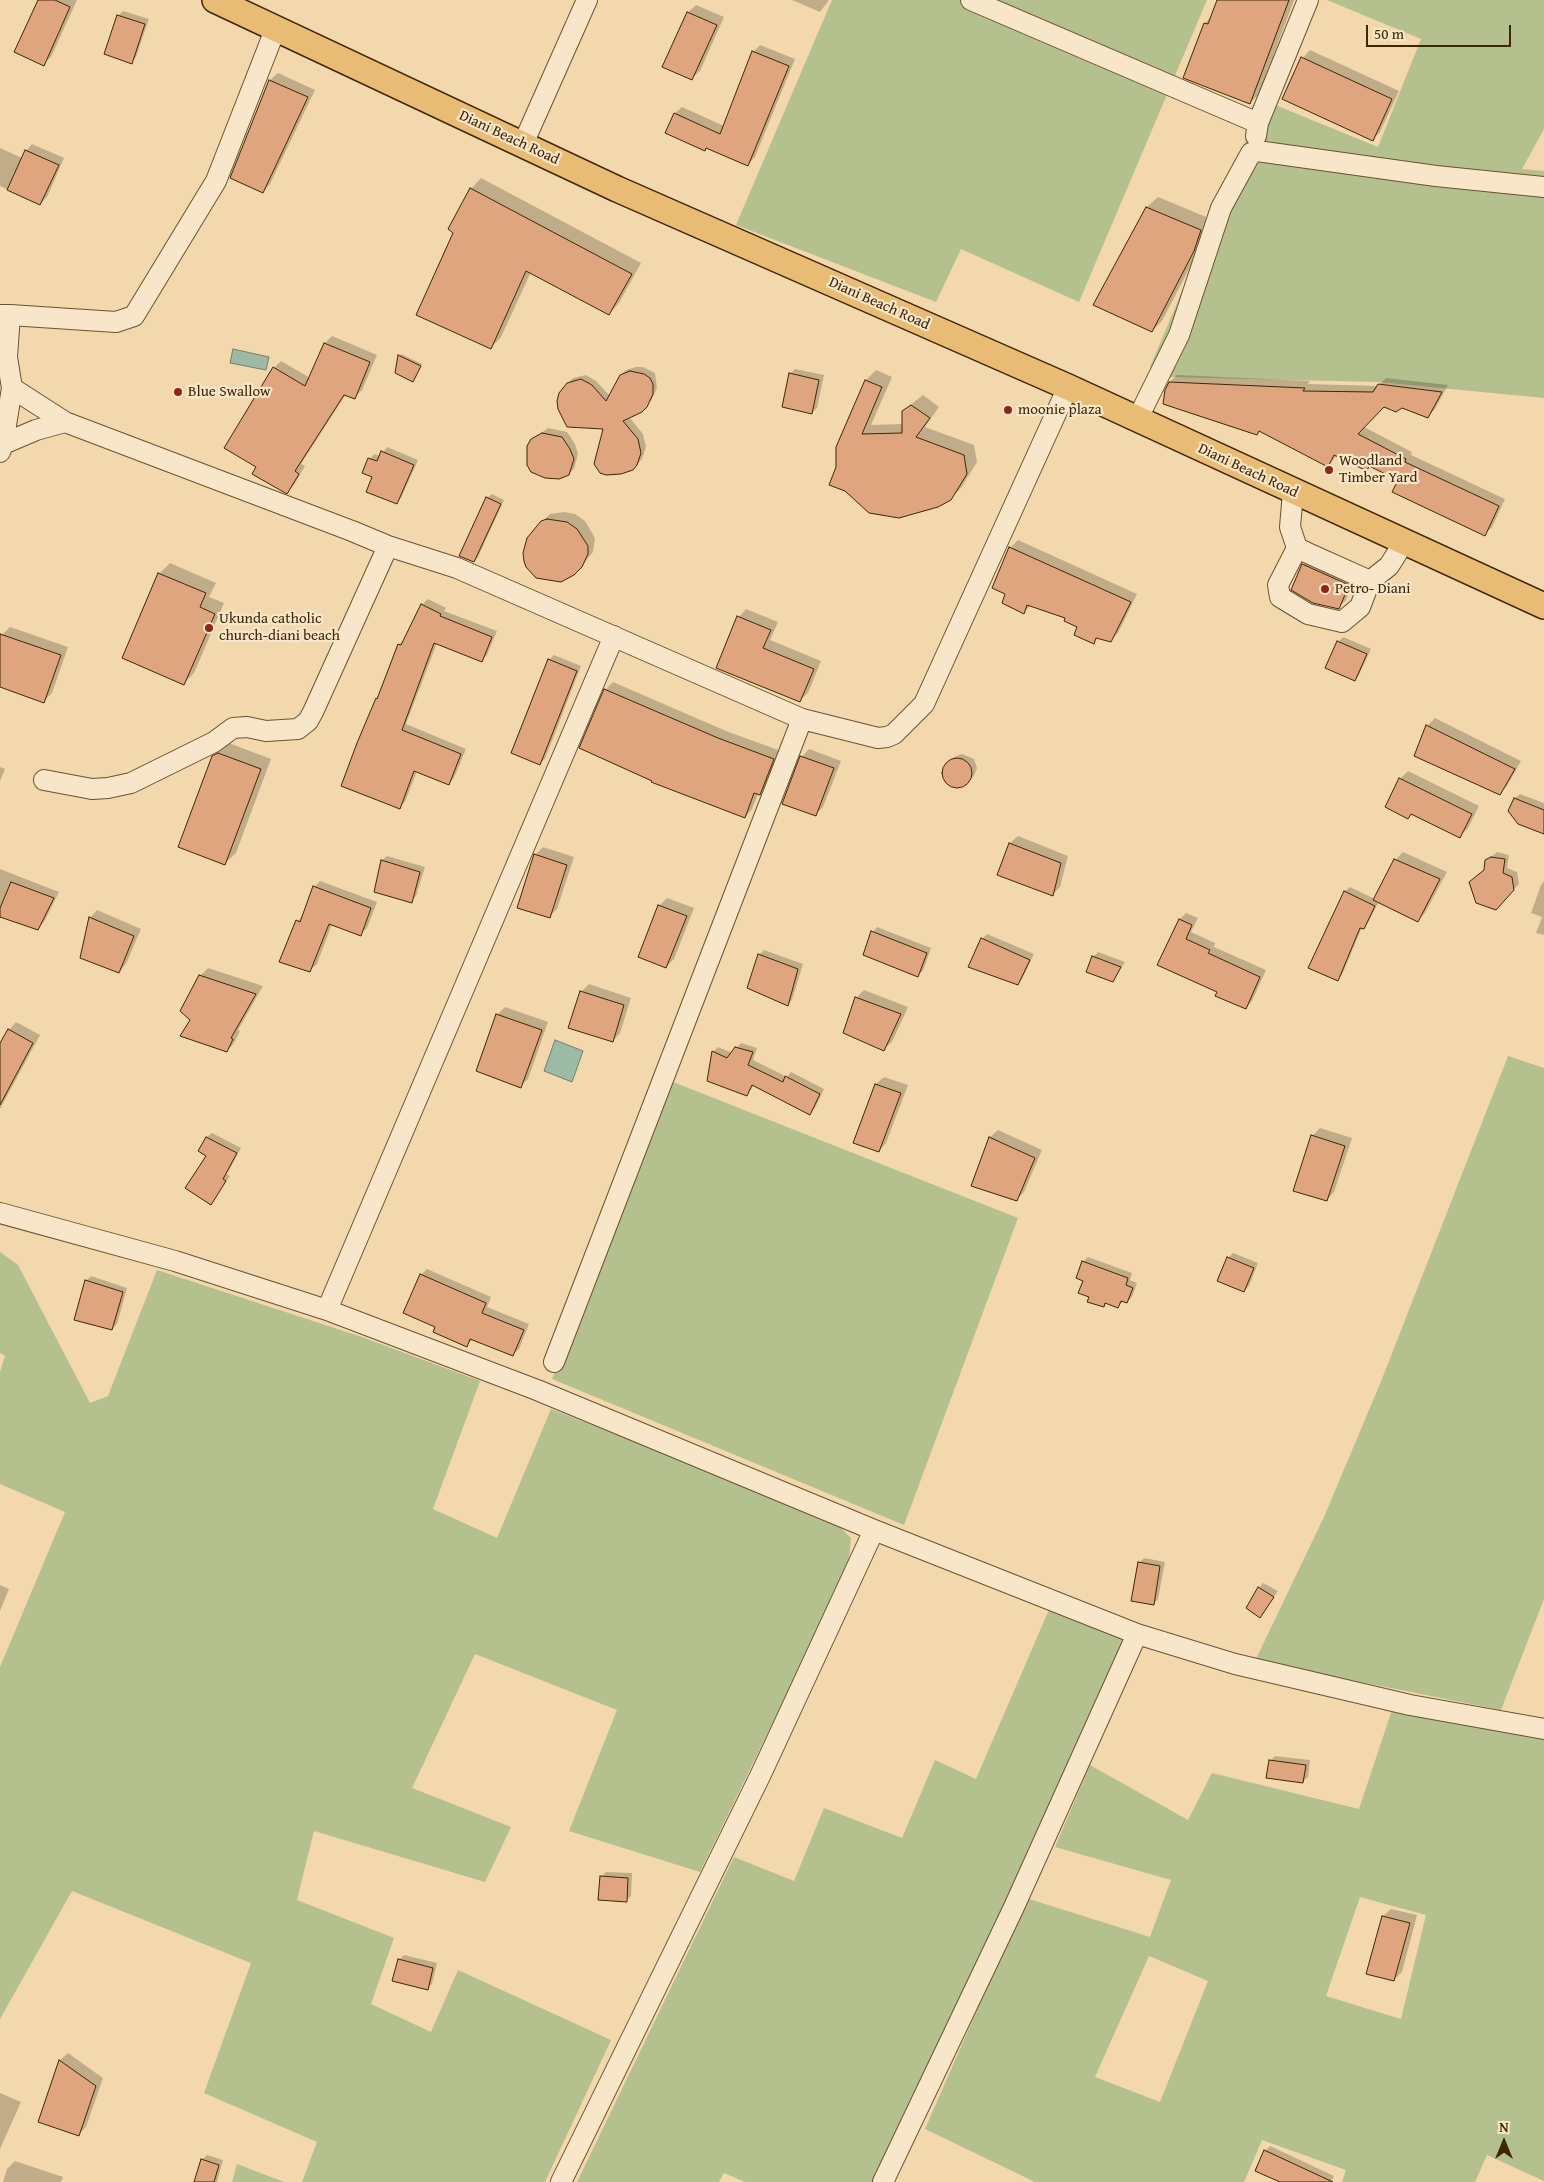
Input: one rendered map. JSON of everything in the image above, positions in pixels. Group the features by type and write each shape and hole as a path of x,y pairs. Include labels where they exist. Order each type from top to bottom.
{"main road":[{"name":"Diani Beach Road","path":"215,0 617,189 1068,387 1544,606"}],"street":[{"path":"524,144 587,0"},
{"path":"971,0 1258,123"},
{"path":"1137,420 1179,335 1221,208 1252,153 1258,123 1308,0"},
{"path":"2,448 12,388 7,358 5,315 116,322 134,316 216,181 276,30"},
{"path":"1252,153 1257,151 1287,154 1427,175 1544,187"},
{"path":"12,388 65,422 343,527 388,546 457,568 802,719 878,738 894,734 924,704 1068,387"},
{"path":"2,448 36,430 65,422"},
{"path":"1293,492 1290,527 1297,548 1278,584 1280,597 1308,614 1342,622 1360,607 1370,581 1389,566 1404,542"},
{"path":"44,780 92,789 108,788 131,783 214,742 233,728 247,727 266,732 298,729 308,721 313,712 388,546"},
{"path":"1297,548 1370,581"},
{"path":"327,1310 614,636"},
{"path":"554,1362 802,719"},
{"path":"0,1213 175,1262 327,1310 537,1390 874,1530 1136,1634 1235,1664 1400,1703 1544,1729"},
{"path":"562,2182 761,1774 874,1530"},
{"path":"884,2182 1014,1907 1136,1634"}],"green space":[{"path":"832,0 1207,0 1079,302 961,249 936,302 736,225"},
{"path":"1327,0 1544,0 1544,129 1522,169 1544,171 1544,398 1378,382 1166,377 1150,367 1263,100 1378,147 1421,39"},
{"path":"1508,1056 1544,1068 1544,1599 1501,1710 1255,1661 1324,1517 1382,1379"},
{"path":"673,1082 1018,1218 904,1525 552,1379"},
{"path":"0,1252 18,1265 90,1403 108,1396 157,1270 362,1337 480,1381 433,1509 497,1538 551,1409 831,1518 851,1538 848,1568 700,1872 569,1831 617,1710 475,1654 412,1788 511,1827 485,1882 314,1831 297,1900 394,1938 371,2004 431,2032 458,1970 611,2040 545,2182 302,2182 317,2142 204,2093 251,1963 72,1891 0,2019 0,1667 65,1512 0,1484 0,1372 5,1356 0,1353"},
{"path":"1051,1605 1124,1636 1076,1756 875,2182 745,2182 724,2173 719,2182 577,2182 734,1857 794,1881 824,1808 902,1838 935,1760 976,1779"},
{"path":"1392,1710 1544,1738 1544,2181 1487,2155 1475,2182 1342,2182 1346,2170 1262,2140 1244,2182 1035,2182 925,2129 1026,1898 1150,1937 1171,1880 1055,1847 1090,1765 1188,1820 1212,1773 1359,1809","holes":["1360,1897 1426,1915 1401,2019 1326,1996","1149,1956 1208,1981 1160,2102 1095,2077"]},
{"path":"237,2164 284,2182 232,2182"}],"shaded area":[{"path":"233,349 269,357 266,370 230,363"},
{"path":"555,1040 583,1051 572,1082 544,1071"}],"building":[{"path":"38,0 55,0 70,7 44,66 14,52"},
{"path":"1217,0 1289,0 1250,104 1183,78 1204,23 1208,24"},
{"path":"687,12 717,25 692,80 662,67"},
{"path":"117,15 145,24 132,64 104,54"},
{"path":"752,51 789,66 748,166 706,148 705,151 665,133 674,113 720,134"},
{"path":"1301,57 1392,99 1373,141 1282,99"},
{"path":"269,80 308,97 263,193 230,178"},
{"path":"25,150 59,165 40,205 7,190"},
{"path":"470,188 632,274 609,315 526,271 491,349 416,315 453,233 448,229"},
{"path":"1146,207 1201,230 1194,251 1152,332 1093,305"},
{"path":"324,343 370,362 355,399 344,395 295,471 299,474 287,494 252,474 256,467 224,448 273,367 305,386"},
{"path":"398,355 421,366 413,382 395,373"},
{"path":"630,371 644,374 650,378 653,384 653,394 647,407 642,412 623,421 638,439 641,453 633,470 621,474 606,475 600,473 594,464 603,429 567,427 558,409 557,401 559,393 567,383 581,379 592,385 606,401 620,375"},
{"path":"789,373 819,380 812,414 782,407"},
{"path":"865,380 882,387 862,434 902,433 902,411 911,405 930,418 916,437 964,455 967,474 951,500 938,507 899,518 869,513 845,491 829,485 836,467 836,447"},
{"path":"1169,382 1305,388 1303,391 1373,392 1378,384 1442,392 1428,418 1402,408 1396,412 1384,407 1358,434 1406,459 1405,462 1499,506 1485,536 1392,492 1398,480 1369,466 1367,471 1334,455 1328,467 1259,431 1257,435 1163,404 1165,390"},
{"path":"542,433 562,437 570,449 574,459 569,475 559,479 545,478 531,472 527,465 527,446 531,439"},
{"path":"381,451 414,465 397,504 366,492 372,477 362,473 368,458 377,461"},
{"path":"486,497 501,504 474,562 459,556"},
{"path":"547,519 567,522 577,529 588,546 588,554 582,567 574,575 561,582 536,578 526,567 524,561 523,553 527,538 541,521"},
{"path":"1009,547 1131,602 1111,642 1096,638 1094,644 1074,635 1077,627 1064,621 1065,618 1027,605 1024,614 1002,603 1005,594 992,588"},
{"path":"1302,564 1349,585 1339,609 1313,603 1291,590"},
{"path":"158,573 206,593 200,607 215,614 184,685 122,658"},
{"path":"421,604 441,614 440,616 492,637 482,662 434,643 402,730 461,754 449,785 414,771 400,809 341,786 398,644 401,645"},
{"path":"737,616 771,630 763,648 814,669 800,702 716,668"},
{"path":"0,634 61,655 44,703 0,687"},
{"path":"1337,641 1367,654 1355,681 1325,668"},
{"path":"548,659 577,671 540,765 511,753"},
{"path":"604,689 718,738 774,759 760,795 754,793 745,818 651,782 579,748"},
{"path":"1426,725 1515,769 1500,795 1414,756"},
{"path":"218,753 261,769 225,865 178,847 212,756"},
{"path":"800,756 834,768 816,816 782,804"},
{"path":"957,758 963,759 971,767 971,779 963,787 957,788 951,787 943,779 942,773 943,767 951,759"},
{"path":"1399,778 1472,814 1460,838 1411,814 1408,819 1385,807"},
{"path":"1514,798 1544,810 1544,834 1518,824 1508,811"},
{"path":"1009,843 1061,863 1053,896 997,875"},
{"path":"534,854 567,865 550,918 517,908"},
{"path":"1491,857 1505,859 1503,873 1512,877 1514,890 1496,910 1476,903 1469,882 1484,870 1485,860"},
{"path":"1394,859 1440,879 1418,922 1373,900"},
{"path":"381,860 420,872 412,903 374,892"},
{"path":"11,882 54,898 38,930 0,917 0,908"},
{"path":"313,886 371,908 361,936 329,924 310,972 279,962 296,920 300,922"},
{"path":"1344,891 1375,906 1364,929 1360,928 1338,981 1308,968"},
{"path":"658,905 687,916 666,968 638,957"},
{"path":"89,917 134,936 119,973 80,958"},
{"path":"1179,919 1192,925 1186,939 1210,950 1208,953 1260,977 1246,1009 1215,996 1217,992 1157,965"},
{"path":"871,931 927,953 918,977 863,955"},
{"path":"981,938 1030,960 1018,985 968,967"},
{"path":"758,954 798,969 788,1006 747,988"},
{"path":"1092,956 1121,967 1113,982 1086,972"},
{"path":"199,975 256,994 231,1038 233,1039 227,1052 180,1036 190,1020 180,1011"},
{"path":"580,991 624,1005 613,1042 568,1028"},
{"path":"855,997 901,1014 884,1051 843,1033"},
{"path":"496,1014 542,1030 521,1088 476,1071"},
{"path":"8,1029 33,1043 0,1105 0,1043"},
{"path":"735,1047 753,1052 748,1065 783,1082 785,1076 820,1094 810,1115 752,1085 747,1096 707,1081 712,1051 727,1058"},
{"path":"875,1084 901,1093 879,1152 853,1143"},
{"path":"1311,1135 1345,1146 1327,1201 1293,1191"},
{"path":"206,1137 237,1153 223,1179 226,1181 211,1205 185,1188 206,1156 198,1151"},
{"path":"989,1137 1035,1158 1017,1201 971,1186"},
{"path":"1227,1257 1254,1268 1244,1292 1217,1281"},
{"path":"1082,1261 1128,1278 1126,1285 1133,1288 1127,1303 1121,1301 1118,1308 1105,1303 1104,1307 1087,1302 1089,1297 1078,1293 1083,1281 1076,1278"},
{"path":"420,1274 486,1303 482,1313 524,1330 513,1356 470,1339 467,1347 433,1332 435,1327 403,1313"},
{"path":"85,1280 123,1292 112,1330 74,1320"},
{"path":"1138,1562 1160,1566 1154,1605 1131,1601"},
{"path":"1258,1587 1274,1597 1260,1618 1246,1608"},
{"path":"1269,1760 1306,1765 1303,1783 1266,1778"},
{"path":"600,1876 628,1878 627,1902 598,1900"},
{"path":"1382,1916 1410,1923 1394,1981 1366,1974"},
{"path":"398,1959 433,1968 428,1990 392,1981"},
{"path":"59,2060 96,2086 79,2136 38,2122"},
{"path":"1264,2150 1333,2182 1280,2182 1255,2171"},
{"path":"201,2159 219,2165 214,2182 194,2182"}],"place":[{"name":"Blue Swallow","path":"178,392"},
{"name":"moonie plaza","path":"1008,410"},
{"name":"Woodland Timber Yard","path":"1329,470"},
{"name":"Petro- Diani","path":"1325,589"},
{"name":"Ukunda catholic church-diani beach","path":"209,628"}]}
